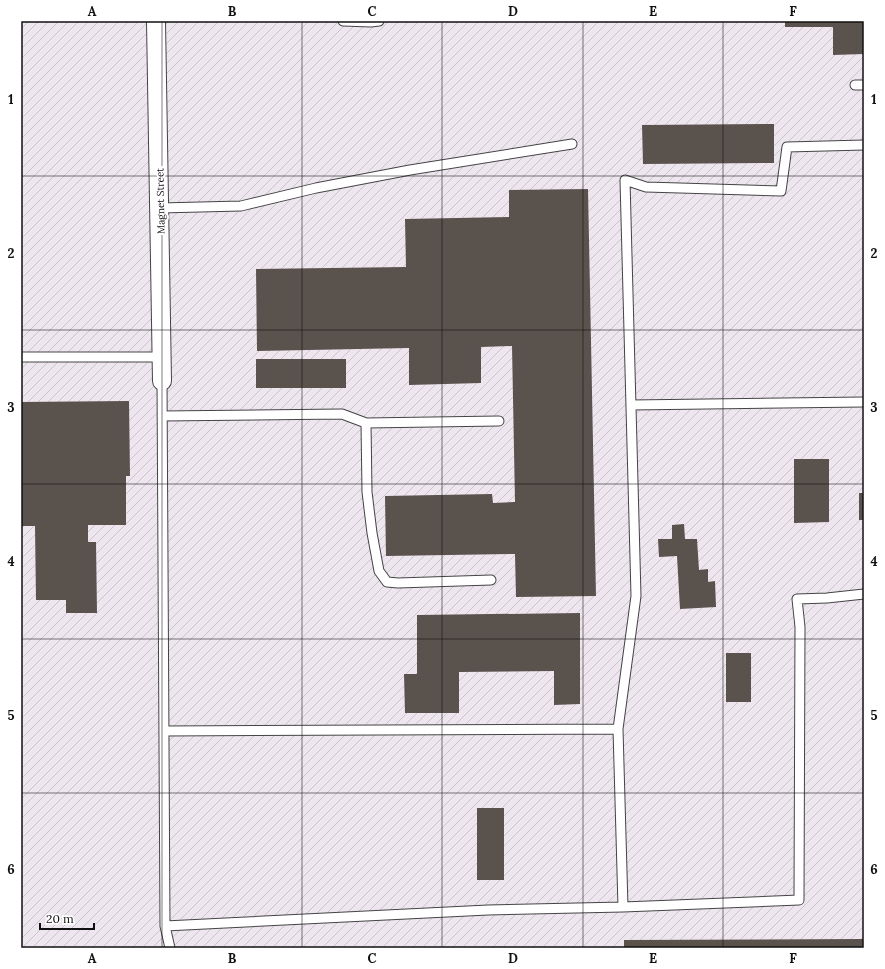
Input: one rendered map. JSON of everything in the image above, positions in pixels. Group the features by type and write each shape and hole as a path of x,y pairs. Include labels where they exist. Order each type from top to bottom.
{"street":[{"name":"Magnet Street","path":"156,21 162,381"}],"lane":[{"path":"343,21 379,21"},
{"path":"160,208 241,206 316,188 410,170 572,144"},
{"path":"624,907 618,729 636,596 625,180 646,187 781,191 787,146 864,145"},
{"path":"21,358 162,357"},
{"path":"162,381 165,926 170,948"},
{"path":"631,405 864,402"},
{"path":"162,416 342,414 366,423 499,421"},
{"path":"366,423 367,492 372,533 379,571 387,582 398,583 491,580"},
{"path":"165,926 488,910 624,907 799,900 800,627 796,599 827,598 864,594"},
{"path":"164,731 618,729"}],"shaded area":[{"path":"21,21 864,21 864,948 21,948"}],"building":[{"path":"785,21 864,21 864,54 833,55 833,27 785,27"},
{"path":"774,124 774,163 643,164 642,125"},
{"path":"588,189 596,596 516,597 515,554 386,556 385,496 492,494 493,503 515,502 512,346 481,347 481,383 409,385 409,348 257,351 256,269 406,267 405,219 509,217 509,190"},
{"path":"256,359 346,359 346,388 256,388"},
{"path":"129,401 130,476 126,476 126,525 88,525 88,542 96,542 97,613 66,613 66,600 36,600 35,526 21,526 21,402"},
{"path":"794,459 829,459 829,522 794,523"},
{"path":"859,493 864,493 864,520 859,520"},
{"path":"684,524 685,539 697,539 699,570 708,569 708,582 715,581 716,607 680,609 677,556 659,557 658,539 672,539 672,525"},
{"path":"580,613 580,704 554,705 554,671 459,672 459,713 405,713 404,674 417,674 417,615"},
{"path":"726,653 751,653 751,702 726,702"},
{"path":"477,808 504,808 504,880 477,880"},
{"path":"864,939 864,948 624,948 624,940"}]}
